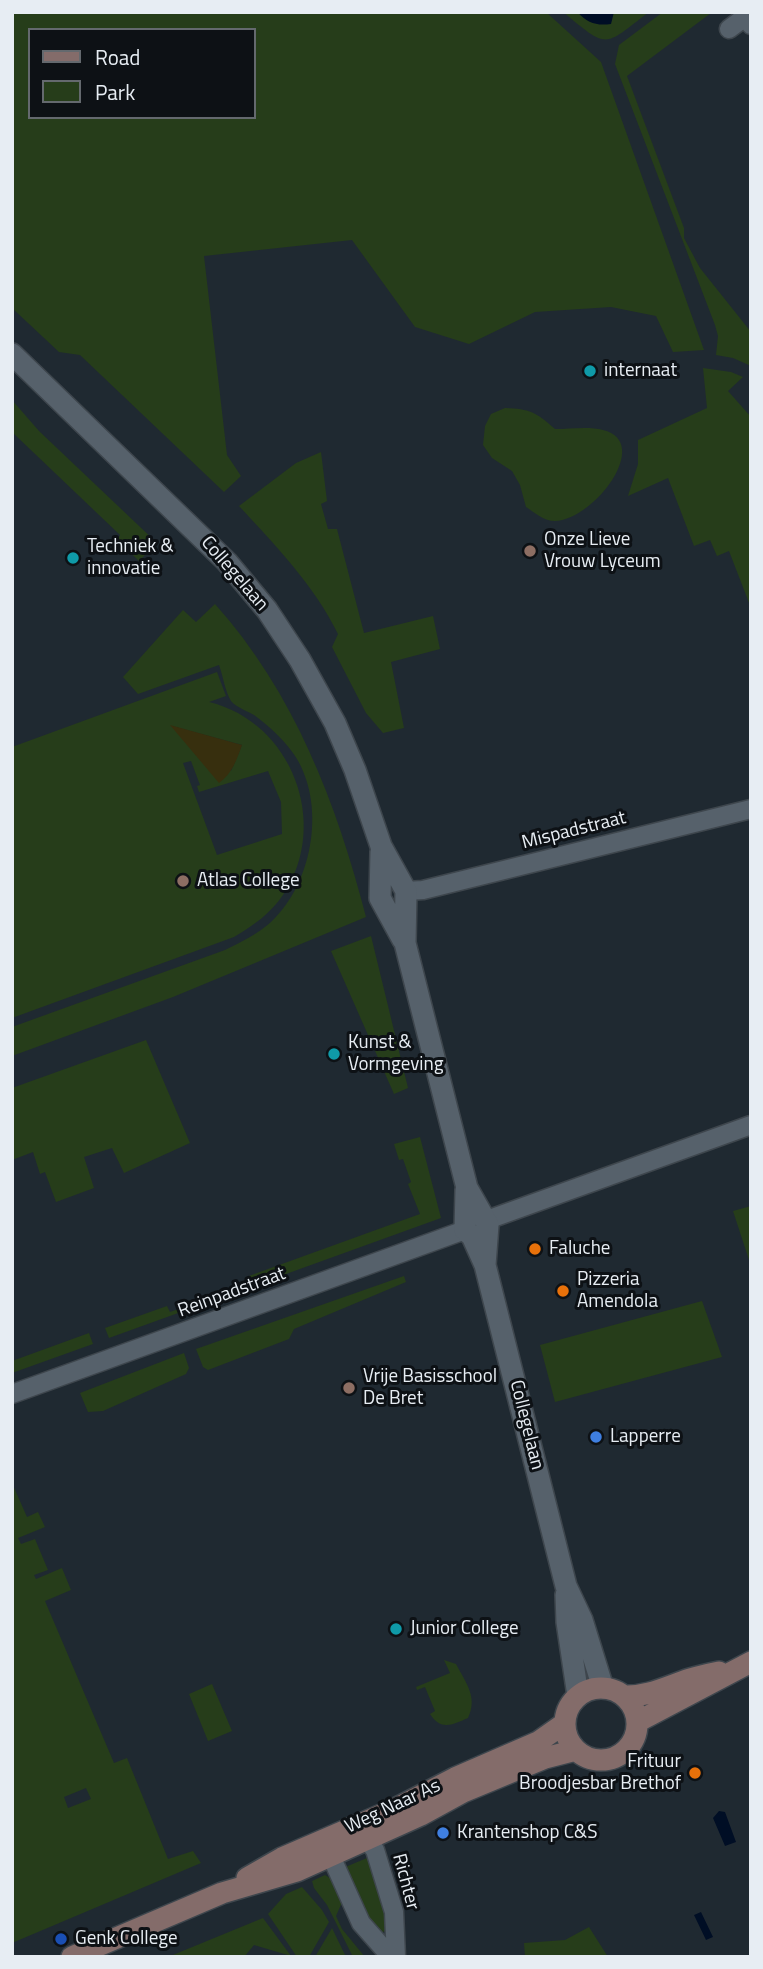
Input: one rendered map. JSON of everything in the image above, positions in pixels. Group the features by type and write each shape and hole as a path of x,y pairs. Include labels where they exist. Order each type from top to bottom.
{"main road":[{"path":"624,1696 635,1697 691,1678 743,1666"},
{"path":"637,1722 743,1666"},
{"path":"565,1723 568,1738 576,1750 589,1758 604,1760 618,1756 629,1746 635,1735 637,1722 633,1708 624,1696 603,1688 590,1690 579,1696"},
{"name":"Weg Naar As","path":"72,1957 222,1893 282,1858 327,1847 361,1833 538,1742 565,1723 569,1708 579,1696"},
{"name":"Weg Naar As","path":"361,1833 421,1815 463,1792 545,1758 576,1750"}],"street":[{"path":"729,29 745,17 751,25"},
{"name":"Collegelaan","path":"12,354 216,550 267,610 300,660 335,723 355,770 396,894 405,943 467,1188 480,1223 485,1265 566,1586 582,1620 603,1688"},
{"name":"Mispadstraat","path":"396,894 423,890 751,809"},
{"name":"Reinpadstraat","path":"12,1394 751,1125"},
{"name":"Collegelaan","path":"566,1586 567,1622 579,1696"},
{"name":"Richter","path":"361,1833 375,1850 394,1912 393,1957"},
{"name":"Richter","path":"327,1847 361,1923 393,1957"}],"green space":[{"path":"12,12 546,12 601,62 704,350 673,352 656,316 611,307 535,312 469,344 415,327 352,240 204,256 227,455 241,476 224,492 80,355 59,352 12,308"},
{"path":"563,12 649,12 623,32 606,39 589,33"},
{"path":"663,12 711,13 627,76 684,228 684,238 700,268 751,332 751,366 733,358 716,355 718,336 715,325 615,64 619,45"},
{"path":"703,368 731,372 743,377 728,391 751,417 751,608 729,551 717,556 710,540 694,546 668,478 628,496 638,464 638,440 707,408"},
{"path":"12,400 39,431 157,543 139,561 117,540 120,535 12,432"},
{"path":"505,408 532,412 555,429 598,429 617,437 622,449 620,464 601,495 586,508 570,517 555,521 543,518 526,507 520,485 512,471 492,458 483,445 485,426 491,414"},
{"path":"321,452 327,501 321,504 328,529 337,529 364,633 433,616 440,649 391,662 404,728 383,733 366,713 332,647 338,634 328,616 293,566 239,506 296,463"},
{"path":"215,604 268,674 309,751 341,833 366,917 173,997 12,1056 12,1027 225,950 271,922 286,905 297,885 306,864 311,840 310,794 304,772 280,737 265,723 231,701 219,665 138,694 123,677 183,610 196,622"},
{"path":"217,672 226,696 209,702 238,713 262,731 282,753 295,779 303,808 303,838 297,867 273,908 234,937 12,1018 12,747","holes":["172,726 242,745 231,771","191,761 200,785 197,786 199,792 268,771 281,802 282,834 217,855 183,763"]},
{"path":"371,936 408,1088 394,1094 331,951"},
{"path":"146,1040 190,1143 124,1173 112,1148 84,1157 94,1188 56,1202 45,1172 40,1174 33,1152 12,1160 12,1088"},
{"path":"420,1137 441,1218 109,1338 105,1328 167,1306 170,1312 248,1284 246,1277 420,1214 408,1184 411,1182 403,1159 399,1160 394,1144"},
{"path":"751,1206 751,1266 733,1211"},
{"path":"404,1276 406,1282 294,1329 289,1339 208,1370 203,1367 196,1349"},
{"path":"702,1301 722,1357 555,1402 540,1345"},
{"path":"89,1333 93,1344 12,1373 12,1361"},
{"path":"184,1353 189,1368 186,1374 103,1411 88,1412 80,1393"},
{"path":"12,1483 27,1517 38,1512 45,1527 18,1538 21,1544 35,1539 48,1570 34,1575 36,1579 62,1568 71,1590 45,1601 114,1763 127,1758 168,1859 193,1851 201,1863 12,1943","holes":["86,1788 91,1799 68,1808 64,1797"]},
{"path":"444,1660 456,1664 470,1690 472,1703 468,1718 447,1725 438,1723 430,1714 435,1711 425,1687 417,1690 416,1687 450,1673"},
{"path":"212,1684 232,1731 208,1741 189,1694"},
{"path":"367,1858 377,1875 384,1902 387,1930 381,1933 372,1925 343,1868"},
{"path":"325,1875 333,1880 343,1900 336,1916 342,1929 365,1957 353,1957 327,1905 314,1888 312,1881"},
{"path":"302,1887 329,1922 309,1957 297,1957 268,1914 286,1894"},
{"path":"263,1918 291,1956 254,1945 244,1957 168,1957"},
{"path":"589,1927 608,1957 525,1957 524,1943 565,1940"},
{"path":"332,1928 346,1957 315,1957"}],"sand":[{"path":"170,725 242,745 224,779 219,783"}],"water":[{"path":"577,12 614,12 611,24 601,25 589,21"},
{"path":"719,1811 725,1812 736,1842 725,1846 713,1818"},
{"path":"701,1912 713,1937 706,1940 694,1915"}],"place":[{"name":"internaat","path":"590,371"},
{"name":"Onze Lieve Vrouw Lyceum","path":"530,551"},
{"name":"Techniek & innovatie","path":"73,558"},
{"name":"Atlas College","path":"183,881"},
{"name":"Kunst & Vormgeving","path":"334,1054"},
{"name":"Faluche","path":"535,1249"},
{"name":"Pizzeria Amendola","path":"563,1291"},
{"name":"Vrije Basisschool De Bret","path":"349,1388"},
{"name":"Lapperre","path":"596,1437"},
{"name":"Junior College","path":"396,1629"},
{"name":"Frituur Broodjesbar Brethof","path":"695,1773"},
{"name":"Krantenshop C&S","path":"443,1833"},
{"name":"Genk College","path":"61,1939"}]}
